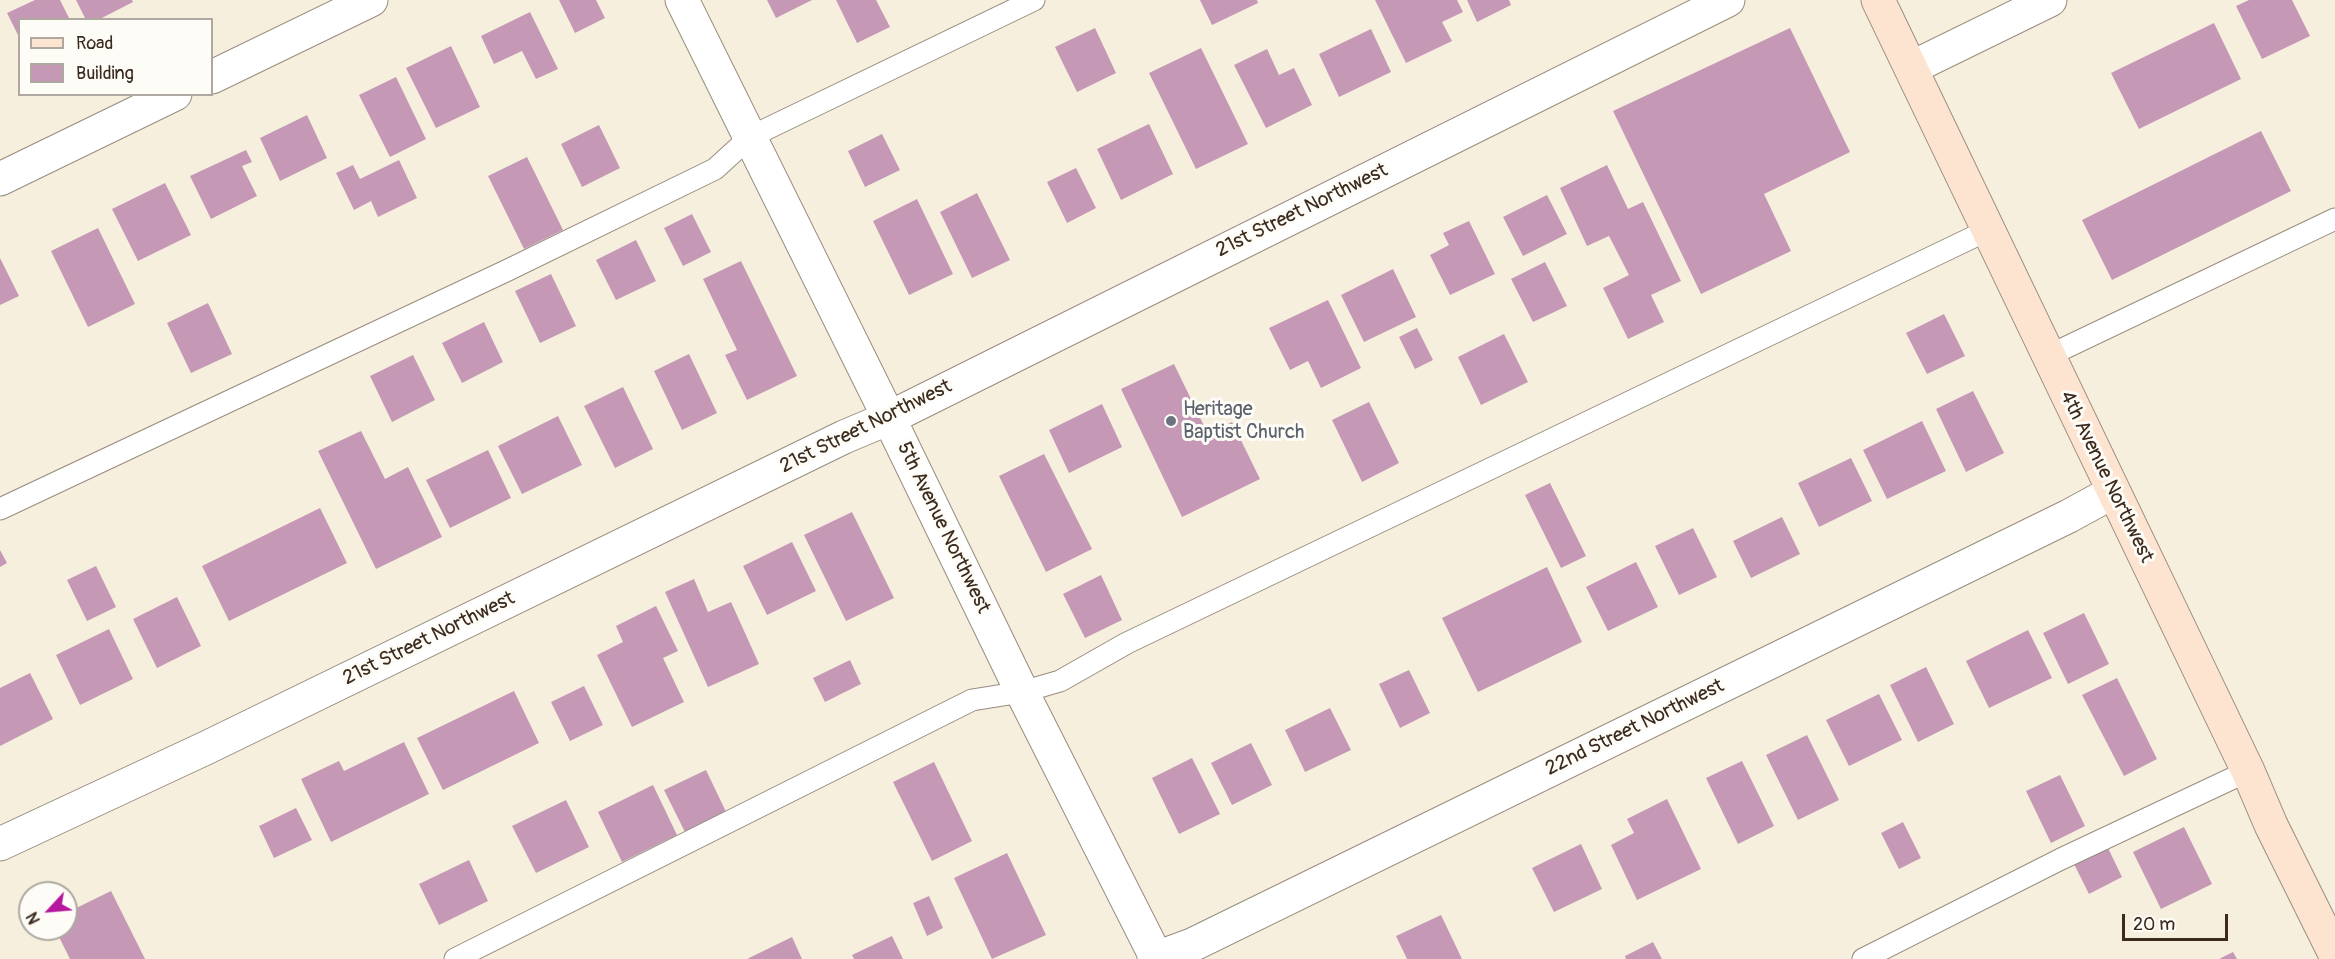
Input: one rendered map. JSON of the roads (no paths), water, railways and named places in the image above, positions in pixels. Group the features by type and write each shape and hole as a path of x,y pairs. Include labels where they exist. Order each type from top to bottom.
{"main road":[{"name":"4th Avenue Northwest","path":"1878,0 2248,771 2271,825 2335,954"}],"street":[{"path":"213,77 371,0"},
{"name":"5th Avenue Northwest","path":"682,0 1022,692 1156,959"},
{"name":"21st Street Northwest","path":"0,844 218,742 889,418 1728,0"},
{"path":"1911,68 2050,0"},
{"path":"0,179 171,96"},
{"name":"22nd Street Northwest","path":"1156,959 1192,945 2113,492"}],"lane":[{"path":"0,509 508,270 715,169 750,137 1034,0"},
{"path":"2048,356 2335,219"},
{"path":"454,959 972,700 1022,692 1060,681 1127,644 1988,230"},
{"path":"1863,959 2061,859 2248,771"}],"place":[{"name":"Heritage Baptist Church","path":"1171,421"}]}
